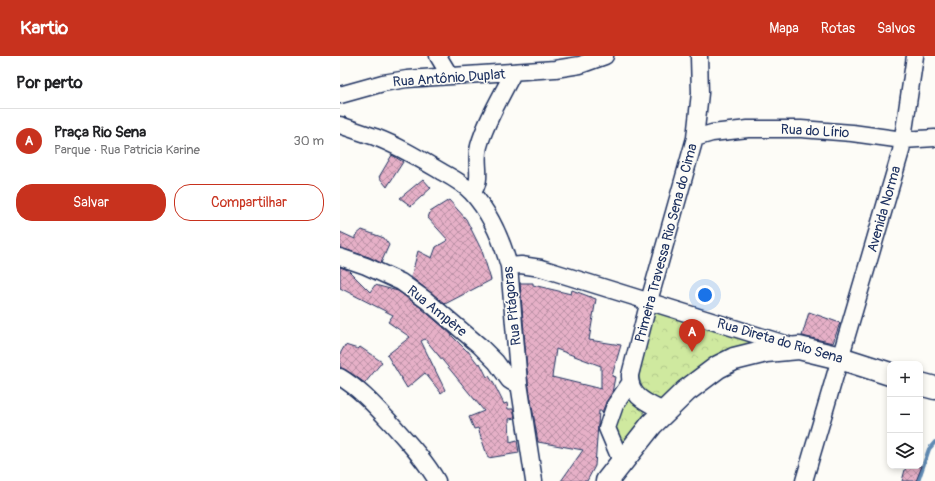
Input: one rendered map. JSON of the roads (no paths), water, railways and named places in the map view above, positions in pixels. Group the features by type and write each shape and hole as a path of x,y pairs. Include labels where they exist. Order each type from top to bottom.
{"main road":[{"name":"Rua Direta do Rio Sena","path":"799,348 840,358 887,373"},
{"path":"607,481 621,461 665,412 686,391 718,367 734,358 766,351 799,348"},
{"path":"923,385 935,388"}],"street":[{"path":"438,56 450,76"},
{"name":"Rua Antônio Duplat","path":"340,95 383,83 407,79 555,69 580,65 605,56"},
{"name":"Primeira Travessa Rio Sena do Cima","path":"630,383 630,375 649,301 695,138 700,93 699,56"},
{"name":"Avenida Norma","path":"804,481 901,151 916,56"},
{"path":"472,193 478,183 479,146 513,73"},
{"name":"Rua Pitágoras","path":"340,125 375,137 420,158 459,182 472,193 495,231 506,254 509,266 519,383 534,481"},
{"name":"Rua do Lírio","path":"695,138 712,133 735,130 794,129 852,133 903,140 935,138"},
{"name":"Rua Ampère","path":"340,257 366,266 401,282 414,291 480,346 496,362 509,380 519,383"},
{"name":"Rua Direta do Rio Sena","path":"509,266 521,265 541,268 799,348"},
{"path":"340,377 350,383 377,408 430,469 437,481"},
{"path":"621,461 607,428 614,404 630,383 636,395 665,412"}],"waterway":[{"path":"918,481 929,449 935,442"}],"place":[{"name":"Praça Rio Sena","path":"692,352"}]}
